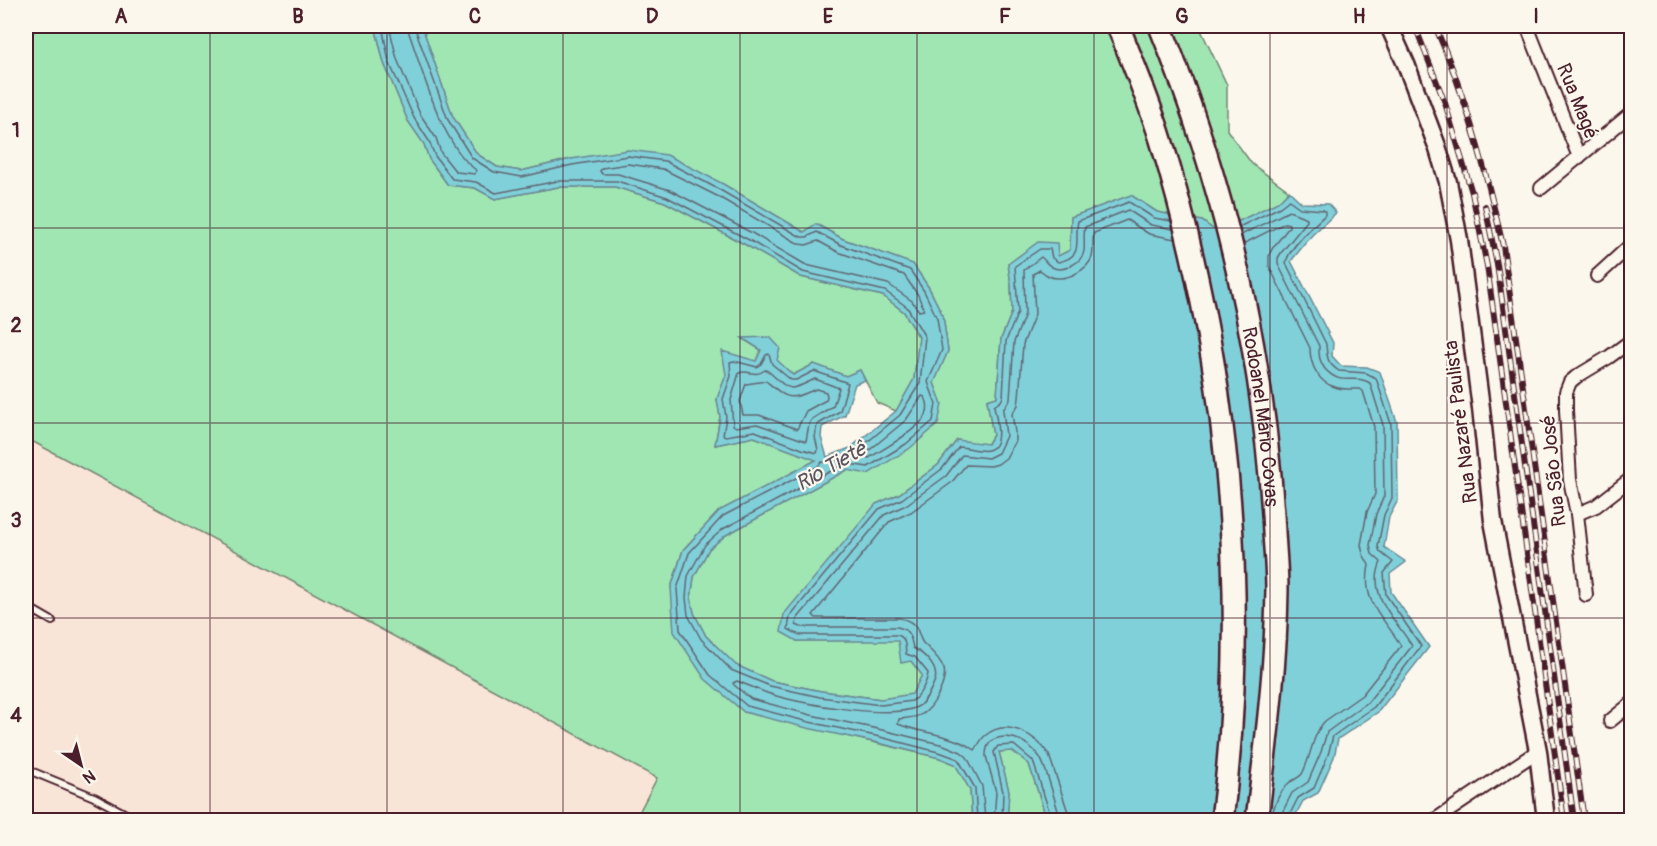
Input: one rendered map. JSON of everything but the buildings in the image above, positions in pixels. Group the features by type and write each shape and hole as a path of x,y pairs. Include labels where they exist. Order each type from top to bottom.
{"highway":[{"name":"Rodoanel Mário Covas","path":"1118,26 1139,77 1160,139 1192,259 1211,349 1223,433 1234,581 1230,738 1222,820"},
{"name":"Rodoanel Mário Covas","path":"1160,26 1195,118 1239,275 1266,433 1273,504 1277,590 1268,739 1257,820"}],"main road":[{"name":"Rua Nazaré Paulista","path":"1389,26 1437,146 1450,193 1459,240 1493,521 1538,751 1546,820"}],"street":[{"name":"Rua Magé","path":"1527,26 1579,158"},
{"path":"1541,188 1632,114"},
{"path":"1597,276 1632,244"},
{"name":"Rua São José","path":"1586,595 1577,514 1570,480 1566,392 1568,384 1576,377 1632,340"},
{"path":"1577,514 1596,506 1632,478"},
{"path":"1610,721 1632,703"},
{"path":"1435,820 1538,751"}],"lane":[{"path":"26,606 52,621"},
{"path":"26,769 94,797 136,820"}],"shaded area":[{"path":"26,438 658,778 635,820 26,820"}],"green space":[{"path":"36,26 375,26 384,63 408,121 424,144 429,159 448,185 475,188 495,199 558,187 615,187 665,202 801,277 883,296 904,312 919,338 914,379 896,411 877,403 860,370 846,376 814,364 793,375 776,360 780,348 743,339 761,350 756,361 726,375 717,399 720,417 715,445 754,437 817,460 719,511 683,550 671,588 744,712 940,758 955,764 970,790 972,820 635,820 657,778 26,438 26,48"},
{"path":"422,26 1199,26 1227,85 1227,130 1252,164 1289,191 1278,202 1217,232 1202,221 1157,212 1131,195 1071,217 1070,250 1058,257 1008,264 1012,312 1001,339 997,397 987,400 993,435 987,445 957,440 938,465 899,494 876,504 797,641 898,640 922,675 912,695 881,699 821,691 772,681 735,665 706,636 694,613 691,598 694,577 709,549 726,535 847,470 942,404 934,383 948,351 943,316 929,288 913,264 843,239 816,224 804,232 723,184 571,159 521,171 497,167 477,154 453,117"},
{"path":"1012,750 1029,764 1047,820 1007,820 1009,791 999,752"}],"water":[{"name":"Rio Tietê","path":"375,26 422,26 453,117 477,154 497,167 521,171 571,159 628,150 667,155 723,184 804,232 816,224 843,239 913,264 929,288 943,316 948,351 934,383 942,404 938,424 909,449 868,474 847,470 726,535 709,549 694,577 691,598 694,613 706,636 736,665 772,681 821,691 881,699 912,694 922,675 911,661 901,663 898,641 797,641 781,632 784,614 876,504 899,494 938,465 957,440 988,444 993,435 987,400 997,397 1001,339 1012,312 1008,264 1038,242 1057,243 1058,256 1070,250 1071,217 1131,195 1157,212 1202,221 1217,232 1278,202 1289,191 1302,203 1328,204 1336,213 1312,235 1291,261 1333,343 1332,356 1341,366 1367,367 1380,372 1397,422 1398,500 1389,517 1384,547 1406,562 1390,574 1391,592 1429,647 1378,712 1338,739 1334,757 1318,793 1303,801 1293,820 1047,820 1029,764 1012,751 999,752 1009,791 1007,820 972,820 970,790 955,764 940,758 744,712 705,679 674,632 671,588 683,550 719,511 816,460 754,437 715,445 720,417 717,399 726,375 722,351 756,361 761,350 742,338 770,337 780,348 777,360 793,375 814,364 846,376 860,370 865,380 855,384 845,415 822,427 821,437 827,457 850,448 896,411 914,379 919,337 904,312 883,296 801,277 665,202 615,187 558,187 495,199 475,188 448,185 429,159 424,144 408,121 384,63"}],"railway":[{"path":"1415,26 1445,103 1472,193 1487,266 1564,820"},
{"path":"1435,26 1474,134 1503,246 1584,820"},
{"path":"1485,206 1497,264 1574,820"}]}
